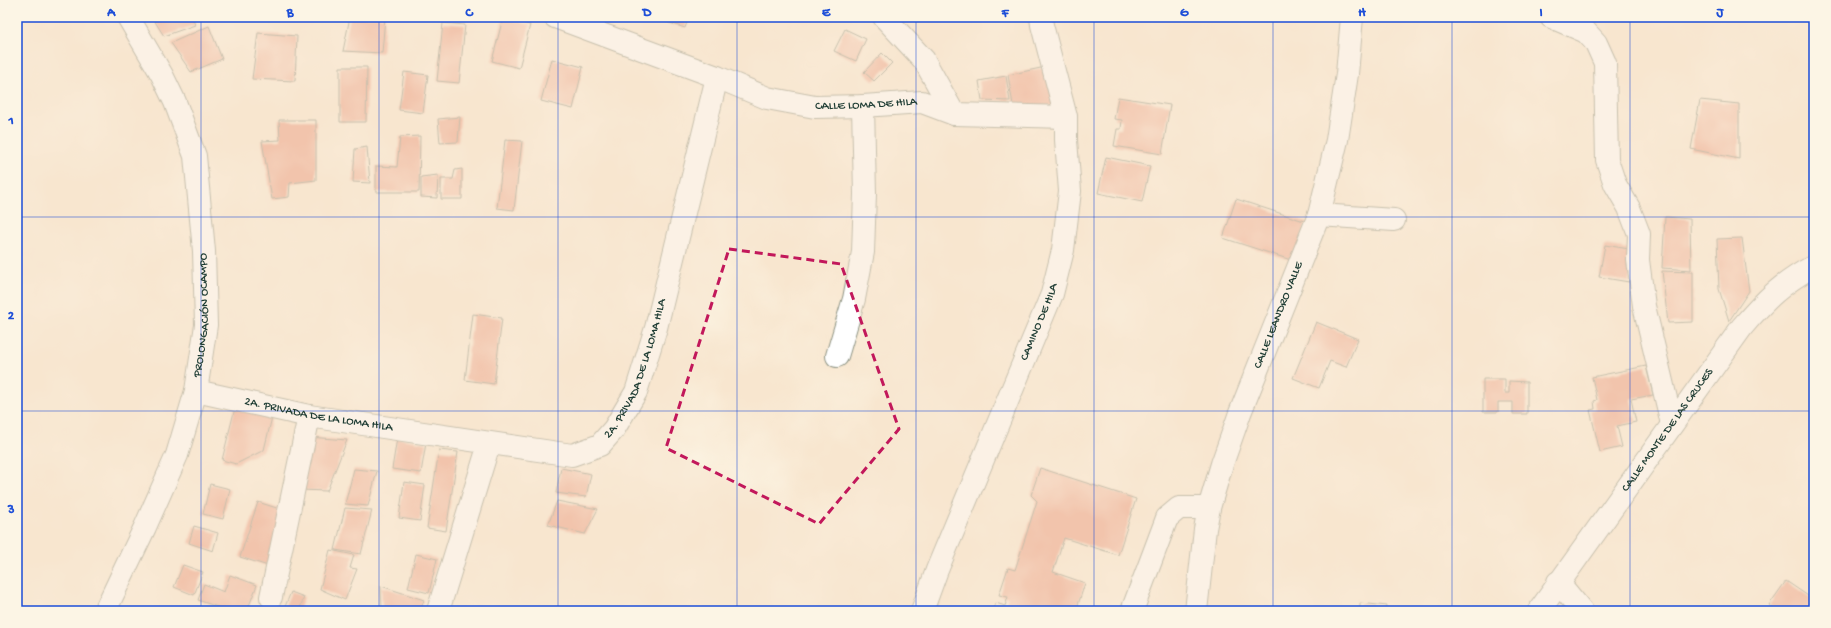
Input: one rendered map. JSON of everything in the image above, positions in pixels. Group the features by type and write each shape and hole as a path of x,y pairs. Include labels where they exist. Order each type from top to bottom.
{"street":[{"name":"PROLONGACIÓN OCAMPO","path":"105,611 177,455 196,391 206,325 204,251 195,156 175,102 162,75 128,17"},
{"name":"CALLE LOMA DE HILA","path":"555,17 717,77 767,98 815,107 863,106 922,102 954,114 1066,117"},
{"path":"884,17 924,60 954,114"},
{"name":"CAMINO DE HILA","path":"922,611 937,570 1052,294 1063,250 1070,191 1066,140 1066,117 1041,17"},
{"name":"CALLE LEANDRO VALLE","path":"1196,611 1208,508 1240,413 1318,215 1337,140 1347,74 1352,17"},
{"path":"1551,17 1586,32 1596,43 1605,64 1607,160 1614,184 1629,208 1639,234 1638,260 1644,306 1672,424"},
{"name":"2A. PRIVADA DE LA LOMA HILA","path":"196,391 309,416 489,444 572,455 600,445 614,429 636,392 656,328 717,77"},
{"path":"837,356 854,299 863,252 865,194 863,106"},
{"path":"1318,215 1394,220"},
{"name":"CALLE MONTE DE LAS CRUCES","path":"1539,611 1558,582 1742,327 1764,301 1792,277 1814,266"},
{"path":"271,597 309,416"},
{"path":"438,611 489,444"},
{"path":"1132,611 1167,518 1179,508 1208,508"},
{"path":"1558,582 1582,611"}],"highlighted area":[{"path":"729,249 841,264 899,429 819,524 666,448"}],"building":[{"path":"161,17 192,17 195,25 164,36 154,20"},
{"path":"350,17 385,17 382,53 343,51"},
{"path":"651,17 689,17 685,28"},
{"path":"987,17 1022,17 1023,20 988,21"},
{"path":"503,18 530,25 519,68 492,61"},
{"path":"443,23 465,25 459,83 437,81"},
{"path":"209,26 222,59 191,72 171,43"},
{"path":"845,29 866,39 856,61 834,51"},
{"path":"258,33 297,36 295,81 252,79"},
{"path":"882,53 892,63 874,81 864,72"},
{"path":"552,59 583,67 573,109 541,101"},
{"path":"1050,66 1058,106 1013,105 1008,75"},
{"path":"340,67 367,67 366,122 340,122"},
{"path":"404,72 428,75 423,113 399,110"},
{"path":"1006,76 1010,101 982,100 979,81"},
{"path":"1118,97 1170,105 1162,154 1114,146 1117,129 1121,129 1122,120 1114,119"},
{"path":"1700,100 1739,104 1739,159 1691,149"},
{"path":"460,117 458,142 440,143 438,119"},
{"path":"279,120 316,120 316,180 290,183 289,197 272,199 262,141 280,140"},
{"path":"420,136 419,192 376,192 376,166 397,167 400,137"},
{"path":"505,140 522,141 514,210 497,208"},
{"path":"367,147 370,183 353,182 355,149"},
{"path":"1106,157 1150,166 1142,202 1098,193"},
{"path":"462,169 462,199 441,199 441,179 453,179 455,170"},
{"path":"438,175 437,198 421,197 421,177"},
{"path":"1236,199 1307,222 1294,261 1223,238"},
{"path":"1665,217 1690,219 1691,270 1662,268"},
{"path":"1742,238 1749,291 1729,321 1719,289 1717,239"},
{"path":"1605,245 1635,250 1629,282 1599,277"},
{"path":"1662,271 1693,272 1693,322 1668,323"},
{"path":"473,314 502,318 494,384 465,380"},
{"path":"1316,322 1358,339 1346,367 1330,361 1319,388 1293,378"},
{"path":"1646,366 1653,395 1631,399 1636,422 1617,426 1622,447 1600,452 1590,410 1595,409 1594,401 1597,400 1592,377"},
{"path":"1483,379 1505,379 1505,393 1509,393 1509,381 1527,382 1527,414 1513,414 1513,402 1498,402 1498,412 1483,412"},
{"path":"235,408 273,413 264,450 236,464 222,460"},
{"path":"309,437 347,440 327,491 300,490"},
{"path":"397,438 426,443 421,473 392,469"},
{"path":"439,450 458,452 446,531 427,528"},
{"path":"561,468 591,474 586,497 556,493"},
{"path":"1040,468 1136,499 1118,555 1064,538 1053,572 1085,583 1076,611 993,611 996,603 1005,606 1008,597 999,595 1008,568 1015,570 1037,501 1031,495"},
{"path":"354,469 377,471 368,506 345,504"},
{"path":"404,482 425,485 420,521 399,518"},
{"path":"210,484 230,489 223,519 203,514"},
{"path":"557,501 598,509 585,534 548,525"},
{"path":"258,502 286,511 268,566 240,557"},
{"path":"345,508 372,510 361,554 335,550"},
{"path":"194,526 218,533 213,551 189,543"},
{"path":"330,550 354,555 350,568 357,569 345,600 320,589"},
{"path":"416,554 437,559 429,593 408,588"},
{"path":"183,565 203,572 194,595 174,587"},
{"path":"230,575 257,585 247,611 229,611 198,600 204,584 224,592"},
{"path":"1786,581 1814,600 1814,611 1790,611 1786,608 1785,611 1777,611 1769,605"},
{"path":"381,586 424,600 420,611 382,611"},
{"path":"291,592 304,597 299,611 267,611 268,608 284,609"},
{"path":"1360,603 1387,606 1386,611 1360,611"}]}
